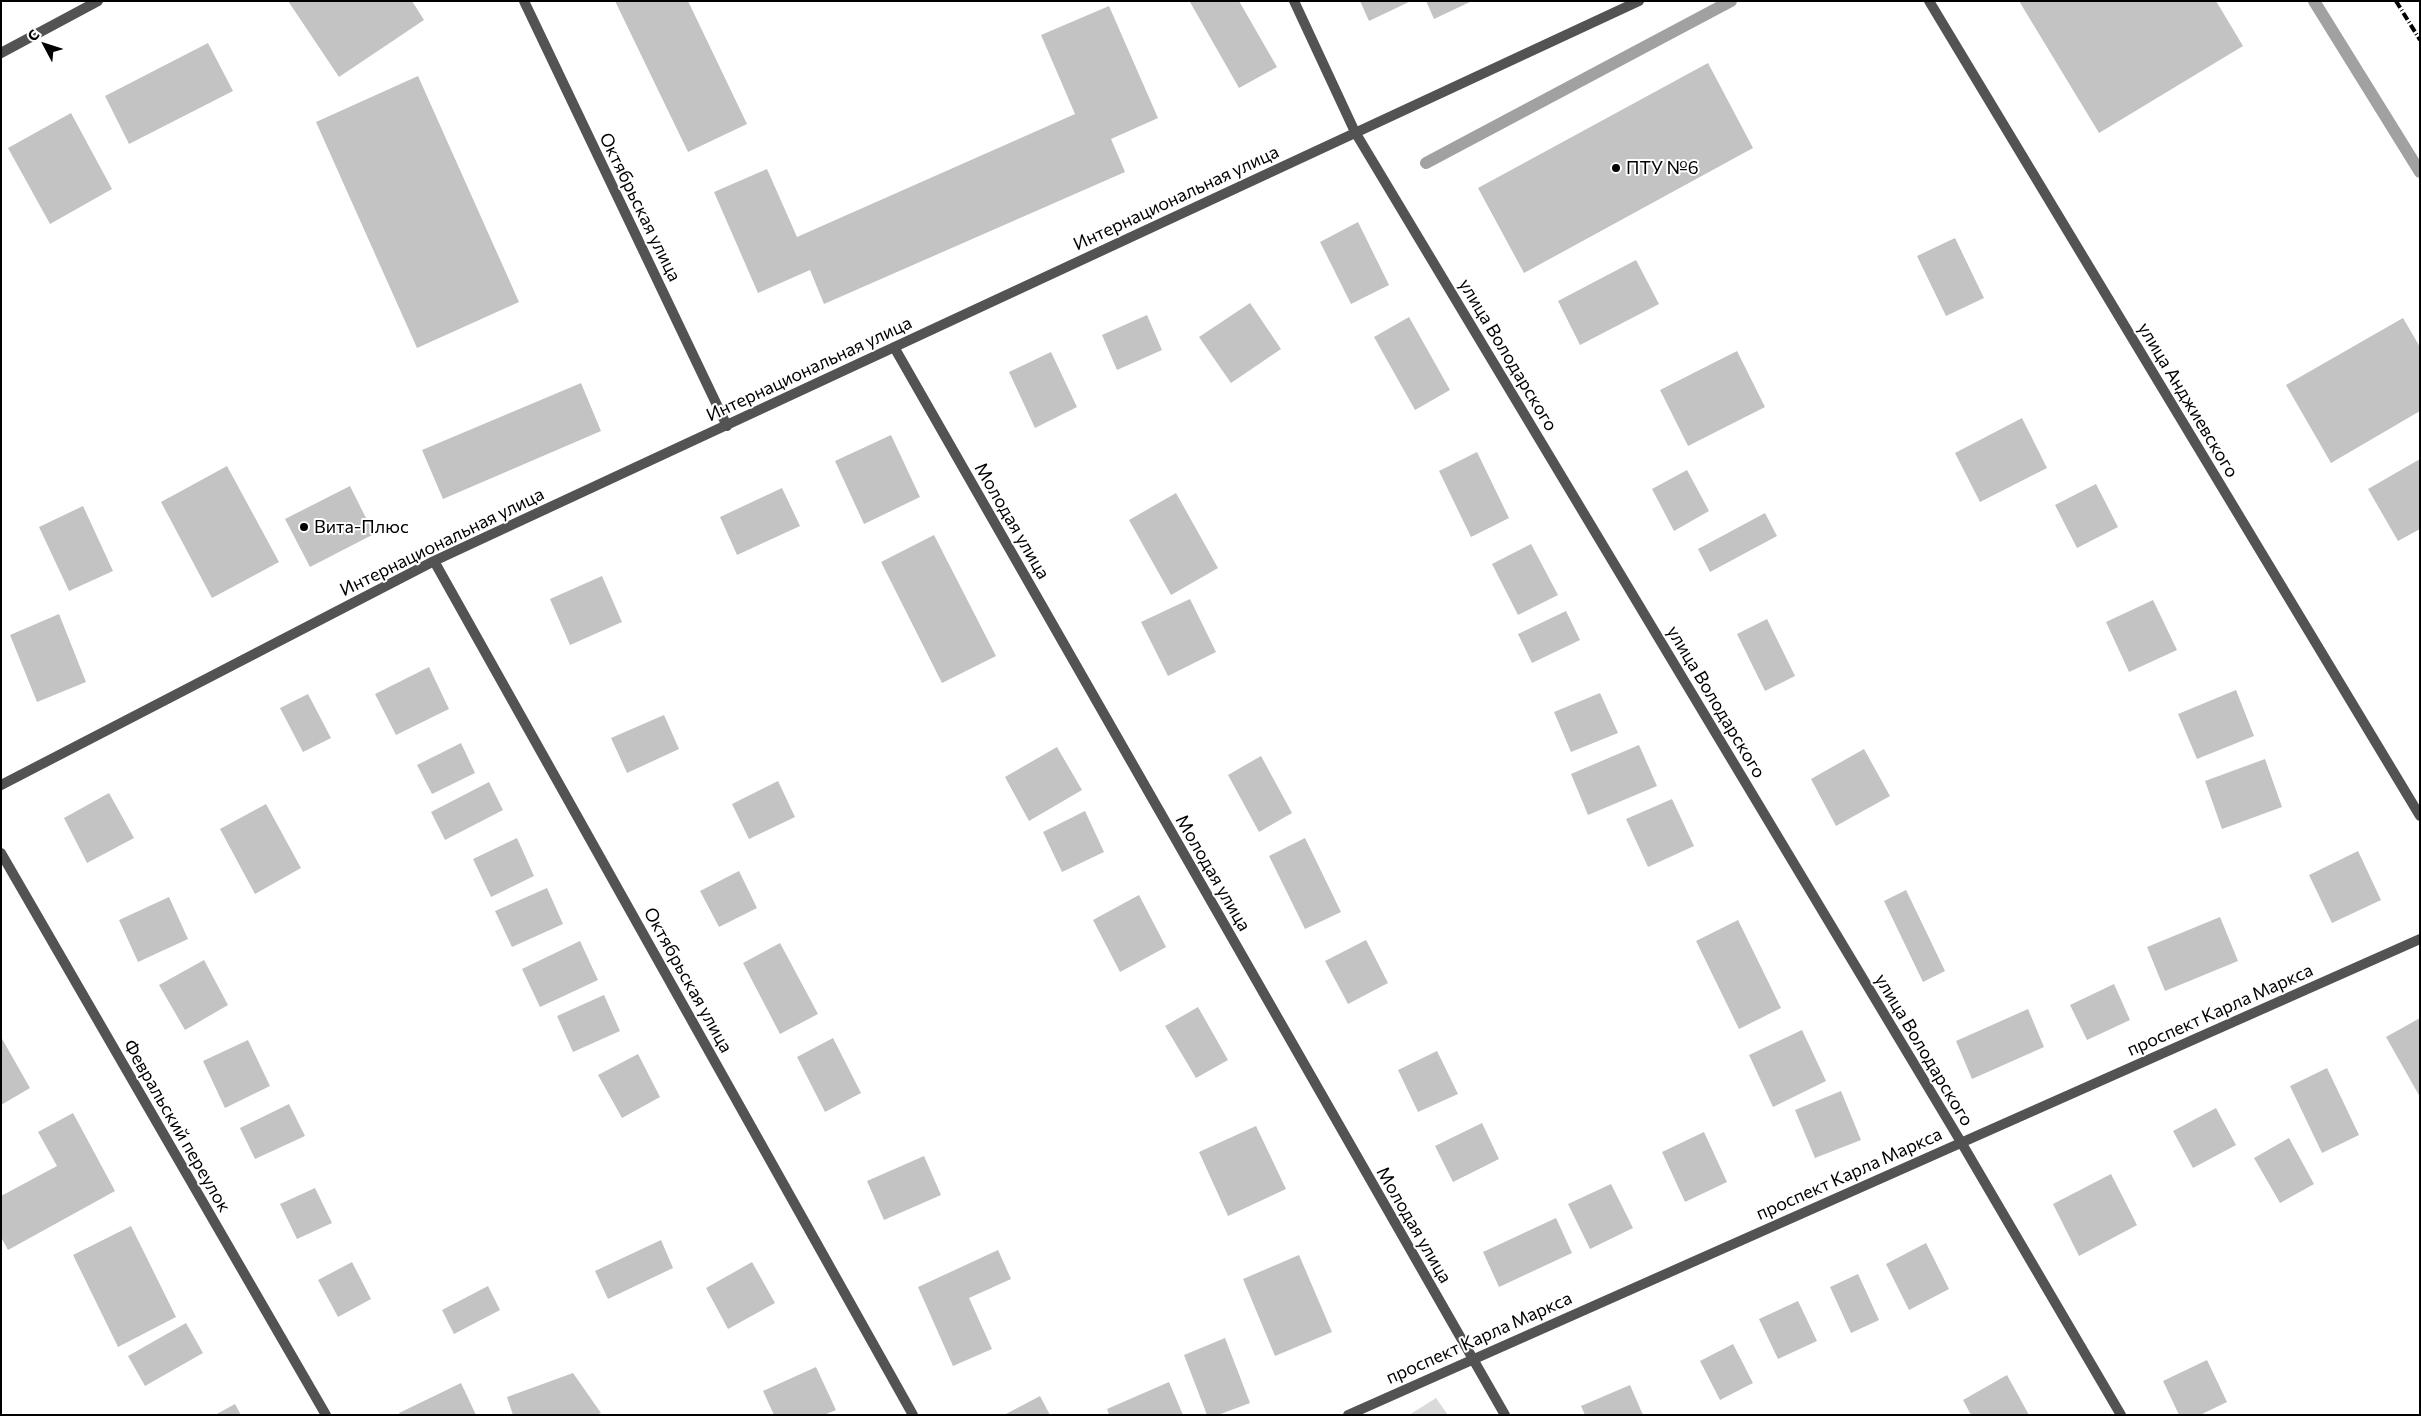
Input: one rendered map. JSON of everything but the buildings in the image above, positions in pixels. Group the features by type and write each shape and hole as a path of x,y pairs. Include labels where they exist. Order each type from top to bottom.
{"street":[{"path":"1,53 98,1"},
{"name":"Октябрьская улица","path":"524,1 727,426"},
{"name":"улица Володарского","path":"1294,1 1355,132 1961,1142 2121,1415"},
{"name":"Интернациональная улица","path":"1,785 434,561 1639,1"},
{"name":"улица Анджиевского","path":"1929,1 2420,816"},
{"name":"Молодая улица","path":"894,347 1471,1359 1505,1415"},
{"name":"Октябрьская улица","path":"434,561 913,1415"},
{"name":"Февральский переулок","path":"1,853 326,1415"},
{"name":"проспект Карла Маркса","path":"1348,1415 2420,940"}],"shaded area":[{"path":"1436,1398 1448,1415 1409,1415"}],"waterway":[{"path":"1426,163 1731,1"},
{"path":"2314,1 2420,172"}],"railway":[{"path":"2396,1 2420,40"}],"place":[{"name":"ПТУ №6","path":"1616,168"},
{"name":"Вита-Плюс","path":"304,527"}]}
